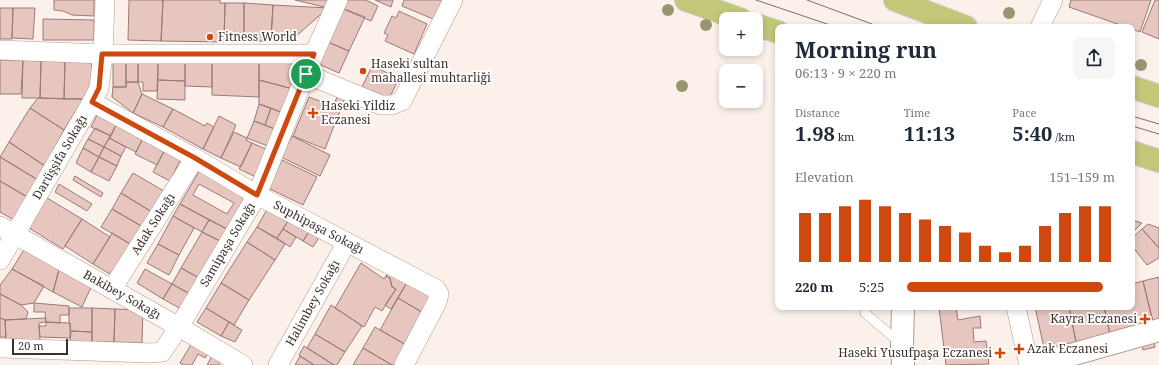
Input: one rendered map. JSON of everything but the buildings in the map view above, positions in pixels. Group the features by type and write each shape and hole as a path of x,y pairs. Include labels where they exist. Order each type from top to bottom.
{"main road":[{"path":"686,0 720,12"},
{"path":"895,0 958,24"},
{"path":"763,27 775,31"},
{"path":"1135,88 1159,96"},
{"path":"1135,153 1159,161"}],"street":[{"name":"Darüşşifa Sokağı","path":"0,260 8,230 92,102 99,88 105,0"},
{"name":"Samipaşa Sokağı","path":"0,348 150,353 162,352 179,327 257,195 314,54 338,0"},
{"path":"306,74 381,105 392,105 402,101 453,0"},
{"path":"1041,24 1053,0"},
{"path":"0,50 102,54 314,54"},
{"name":"Suphipaşa Sokağı","path":"92,102 195,158 257,195 436,289 439,294 437,302 404,365"},
{"name":"Adak Sokağı","path":"112,289 195,158"},
{"name":"Bakibey Sokağı","path":"8,230 243,365"},
{"name":"Halimbey Sokağı","path":"278,365 347,242"},
{"path":"903,310 903,355"},
{"path":"1017,310 1029,365"},
{"path":"1035,365 1159,330"}],"lane":[{"path":"865,313 903,355"}],"tram line":[{"path":"756,0 827,24"},
{"path":"807,0 872,24"},
{"path":"1135,117 1159,124"},
{"path":"1135,127 1159,134"}],"place":[{"name":"Fitness World","path":"210,37"},
{"name":"Haseki sultan mahallesi muhtarliği","path":"363,71"},
{"name":"Haseki Yildiz Eczanesi","path":"313,113"},
{"name":"Kayra Eczanesi","path":"1145,319"},
{"name":"Azak Eczanesi","path":"1019,349"},
{"name":"Haseki Yusufpaşa Eczanesi","path":"1000,353"}],"route":[{"path":"102,54 314,54 306,74 257,195 195,158 92,102 99,88 102,54"}]}
